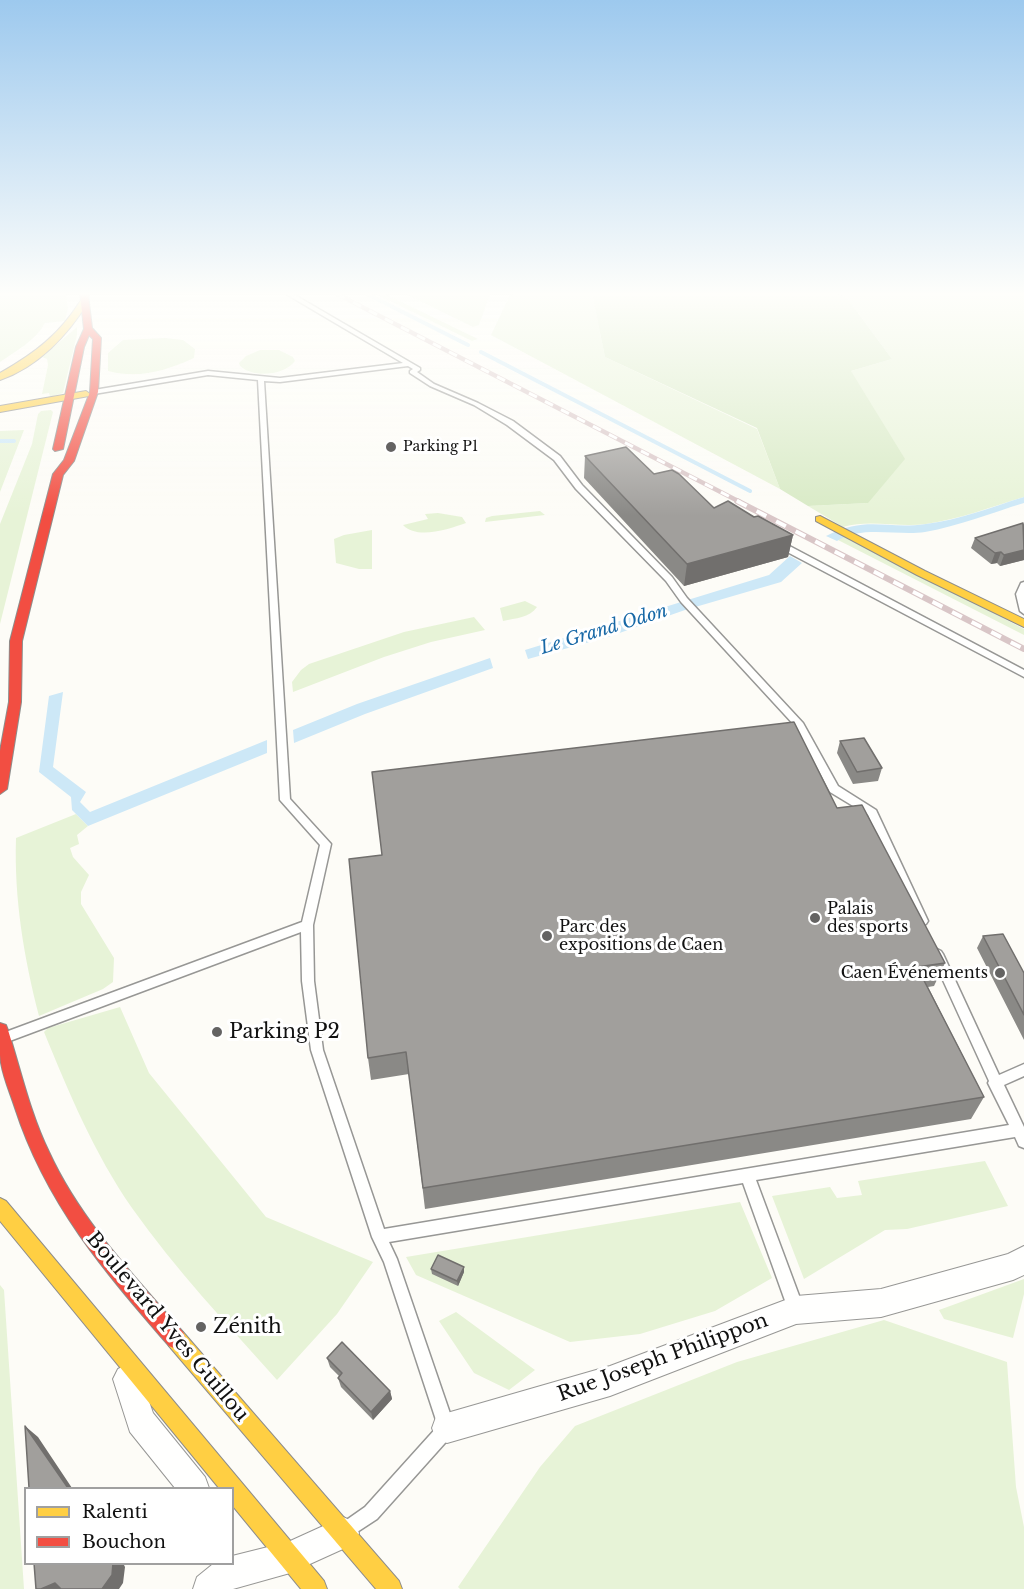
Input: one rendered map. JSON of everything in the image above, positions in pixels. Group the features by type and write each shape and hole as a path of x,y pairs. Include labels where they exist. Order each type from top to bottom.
{"main road":[{"path":"0,377 19,368"},
{"path":"21,368 18,376 24,404"},
{"path":"58,474 55,462 75,368"},
{"path":"89,368 86,390 94,392"},
{"path":"0,789 15,702 16,641 58,474 69,460 94,392 95,368"},
{"path":"0,409 94,392"},
{"path":"820,519 833,528 1024,623"},
{"path":"0,670 16,641"},
{"name":"Boulevard Yves Guillou","path":"1,1032 32,1135 49,1172 78,1221 392,1589"},
{"path":"0,1207 232,1487"},
{"path":"234,1490 316,1589"}],"street":[{"name":"Rue Joseph Philippon","path":"447,1428 610,1381 796,1310 881,1304 1018,1263"},
{"path":"120,1353 141,1421 193,1487"},
{"path":"219,1575 290,1557 343,1533"}],"lane":[{"path":"94,392 208,373 280,380 376,368"},
{"path":"379,1237 747,1175 1021,1136 872,813 834,789 800,725 688,604 669,579 579,487 557,458 510,423 476,404 432,385 412,372 416,368"},
{"path":"261,379 285,800 326,844 307,925 308,981 317,1050 379,1237 390,1259 447,1428 371,1513 343,1533"},
{"path":"765,536 1024,674"},
{"path":"1024,585 1020,594 1024,611"},
{"path":"1,1032 41,1024 307,925"},
{"path":"995,1083 1024,1070"},
{"path":"747,1175 796,1310"}],"green space":[{"path":"47,368 69,368 63,393 50,397 49,393 42,394"},
{"path":"108,368 168,368 141,374 108,371"},
{"path":"243,368 287,368 268,374"},
{"path":"553,368 629,368 757,429 780,489"},
{"path":"629,368 861,368 851,371 905,459 868,503 808,506 780,489 757,428"},
{"path":"861,368 1024,368 1024,497 951,519 916,525 864,524 843,527 808,506 868,503 851,371"},
{"path":"51,410 53,412 0,624 0,524 32,444 38,414 41,411"},
{"path":"24,430 0,492 0,431"},
{"path":"540,511 545,515 485,522 486,518 492,516"},
{"path":"438,513 462,517 466,523 425,533 416,532 403,525 428,519 425,514"},
{"path":"372,530 372,569 359,569 336,563 334,539"},
{"path":"844,536 1024,629 1024,635 838,540"},
{"path":"525,601 537,607 534,611 503,621 500,608"},
{"path":"474,617 485,630 431,642 384,657 293,692 292,682 309,664 404,632"},
{"path":"76,814 88,826 77,835 79,844 70,848 73,857 89,875 81,892 81,904 114,958 113,982 103,989 39,1016 21,928 16,838"},
{"path":"120,1007 149,1073 266,1217 373,1262 337,1314 277,1380 220,1317 132,1208 94,1144 44,1032 48,1028"},
{"path":"985,1161 1008,1206 907,1229 885,1230 804,1279 772,1196 830,1187 837,1198 862,1195 858,1181"},
{"path":"740,1202 772,1278 715,1311 640,1334 570,1342 416,1275 406,1257"},
{"path":"1024,1279 1024,1294 1013,1338 944,1319 939,1310"},
{"path":"0,1285 4,1290 24,1589 0,1589"},
{"path":"456,1312 535,1370 509,1390 474,1373 439,1321"},
{"path":"884,1320 1007,1362 1016,1487 1024,1527 1024,1589 460,1589 458,1587 540,1467 575,1426 737,1362"}],"water":[{"path":"1024,497 1024,503 963,523 925,532 857,533 837,541 826,536 854,526 939,522"},
{"name":"Le Grand Odon","path":"790,556 802,563 781,582 685,610 608,637 528,659 525,650 769,575"},
{"path":"490,658 493,668 365,714 294,743 293,730 357,704"},
{"path":"63,692 53,767 86,792 80,802 90,812 267,740 267,753 88,826 72,810 71,797 39,772 49,696"}],"building":[{"path":"626,447 654,474 672,470 679,474 714,508 728,501 754,517 758,516 793,535 687,564 585,456"},
{"path":"1023,523 1024,550 1004,555 1001,552 995,553 975,538"},
{"name":"Parc des expositions de Caen","path":"794,722 837,808 862,805 945,963 917,967 984,1097 423,1188 406,1052 368,1058 349,859 382,855 372,772"},
{"path":"864,738 882,768 857,772 840,741"},
{"path":"1003,934 1024,973 1024,1015 983,936"},
{"path":"438,1255 464,1267 457,1281 431,1269"},
{"path":"342,1342 390,1391 371,1412 338,1378 342,1373 327,1358"},
{"path":"25,1426 67,1487 29,1487"},
{"path":"34,1565 113,1565 112,1575 102,1589 61,1589 55,1583 36,1589"}],"waterway":[{"path":"512,368 750,491"},
{"path":"0,441 14,441"}],"railway":[{"path":"481,368 740,502"},
{"path":"737,501 1024,649"}],"traffic: slow":[{"path":"0,377 15,368"},
{"path":"0,409 86,394"},
{"path":"820,519 921,573 1024,623"},
{"path":"0,1207 232,1487"},
{"path":"176,1339 391,1589"},
{"path":"234,1490 316,1589"}],"traffic: jam":[{"path":"58,449 75,368"},
{"path":"0,789 15,702 16,641 58,474 69,461 94,392 95,368"},
{"path":"0,1030 34,1138 62,1195 107,1259 176,1339"}],"place":[{"name":"Parking P1","path":"391,447"},
{"name":"Palais des sports","path":"815,918"},
{"name":"Parc des expositions de Caen","path":"547,936"},
{"name":"Caen Événements","path":"1000,973"},
{"name":"Parking P2","path":"217,1032"},
{"name":"Zénith","path":"201,1327"}]}
